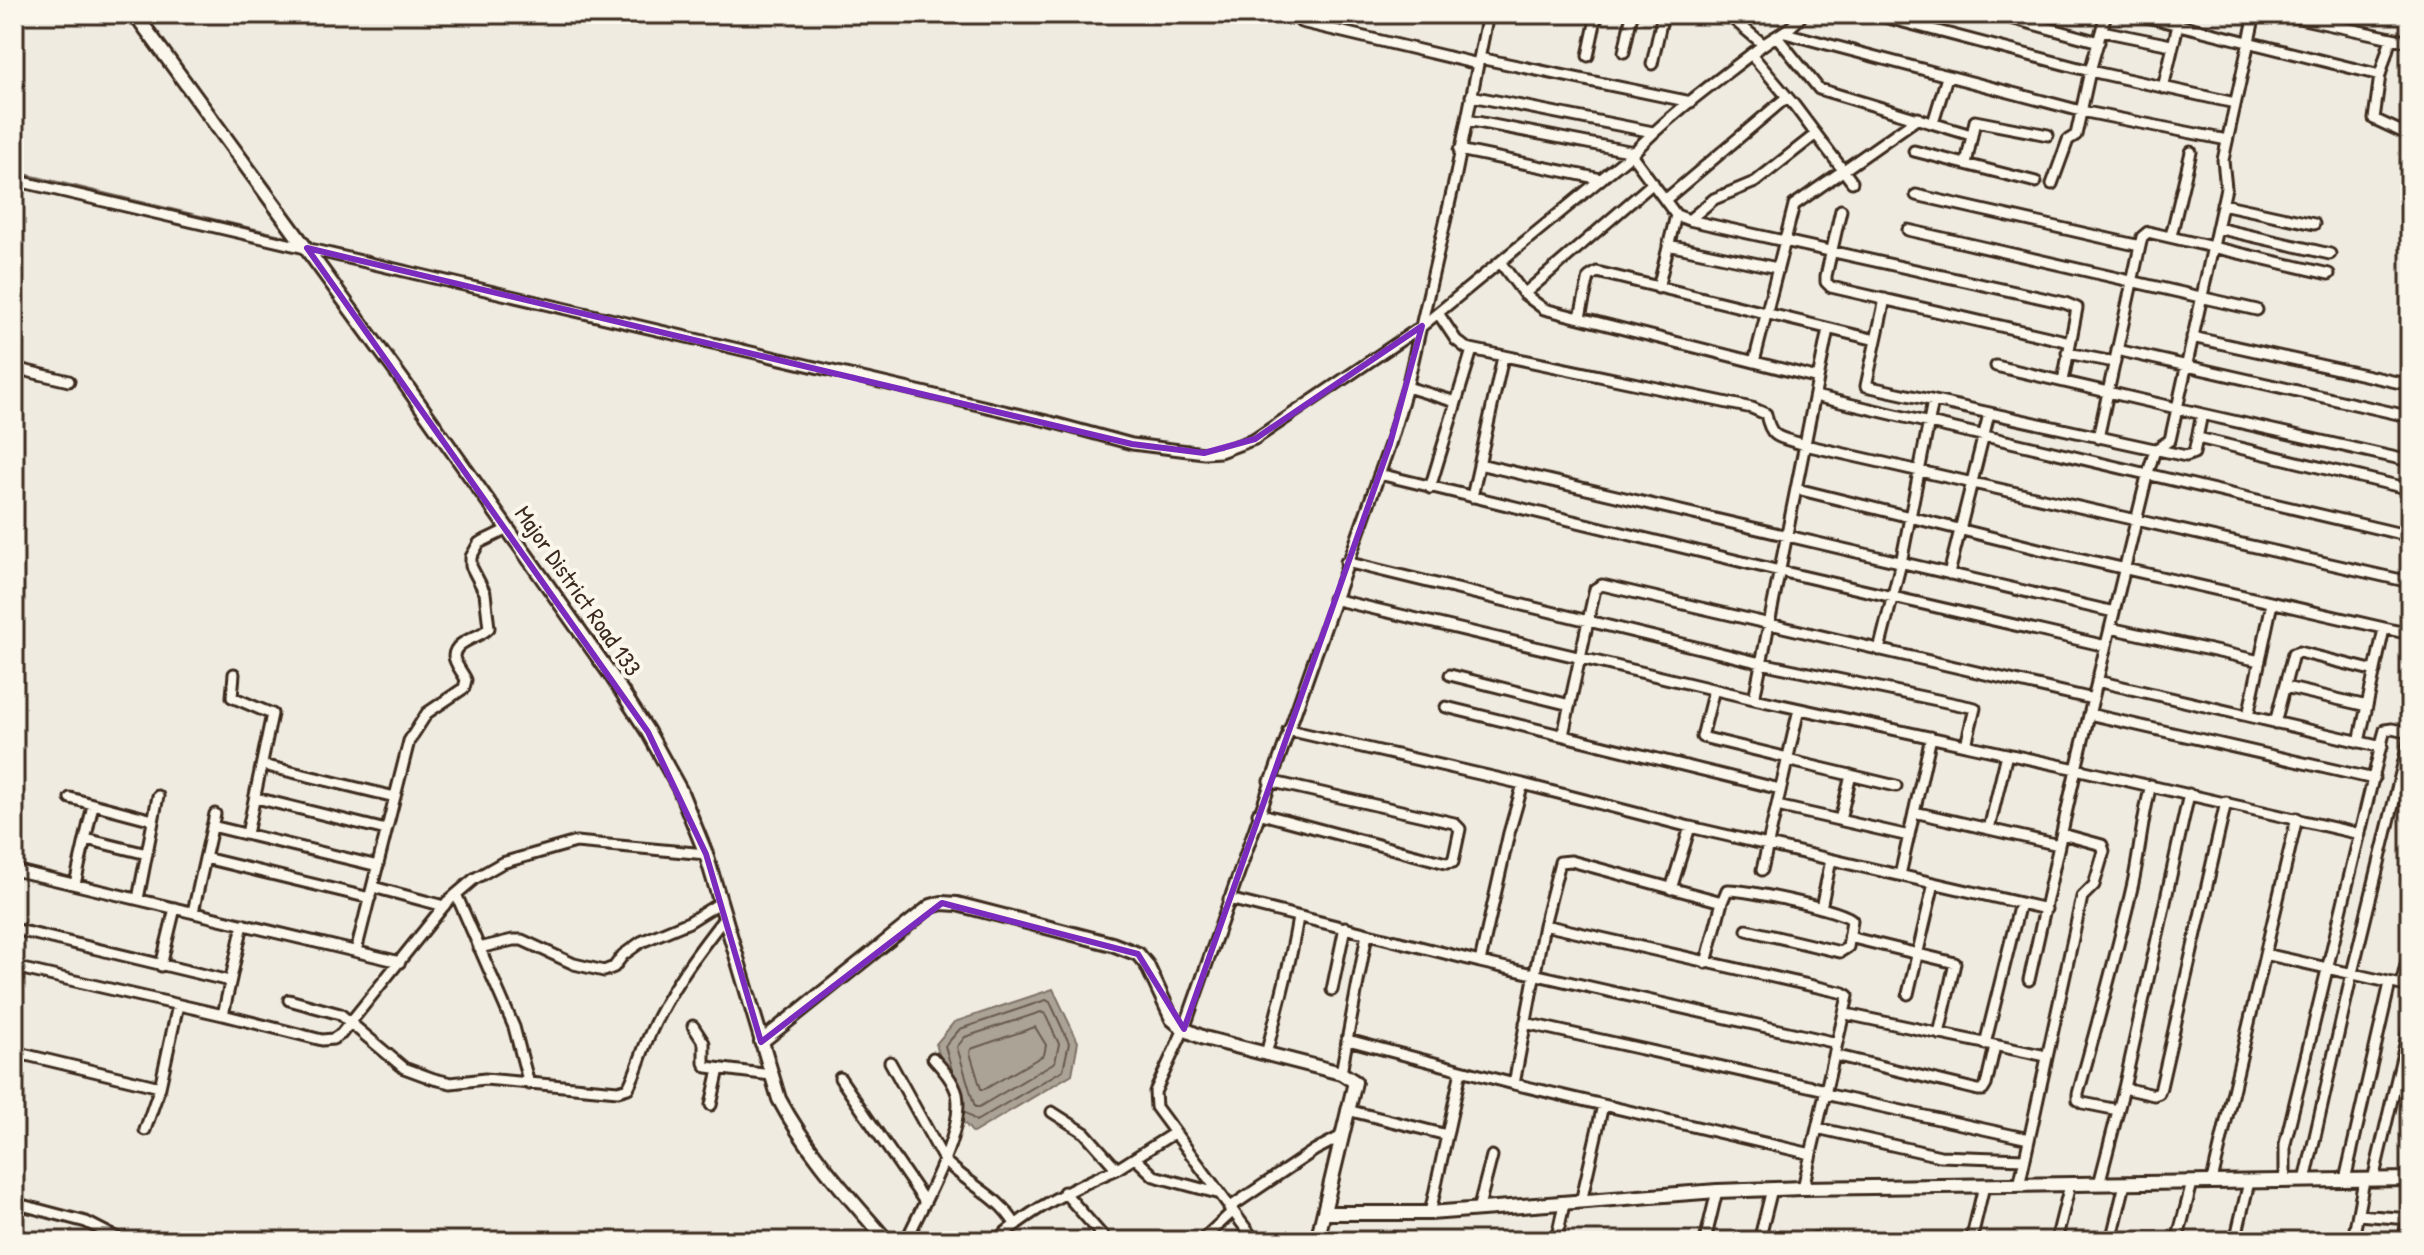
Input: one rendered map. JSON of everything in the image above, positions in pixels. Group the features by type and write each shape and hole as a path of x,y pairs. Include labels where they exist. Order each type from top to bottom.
{"street":[{"name":"Major District Road 133","path":"135,14 508,529 648,732 680,790 706,854 779,1099 805,1142 887,1241"},
{"path":"1255,1241 1217,1193 1154,1101 1160,1080 1184,1029 1407,387 1488,14"},
{"path":"1588,56 1597,14"},
{"path":"1624,52 1632,14"},
{"path":"1652,64 1663,14"},
{"path":"1727,14 1763,44"},
{"path":"14,180 1051,422 1132,444 1204,453 1220,452 1255,439 1422,326 1632,153 1653,132 1763,44 1781,35 1803,14"},
{"path":"1873,14 2090,71 2235,103"},
{"path":"1929,28 1932,14"},
{"path":"1996,14 2099,42"},
{"path":"2052,184 2068,140 2076,135 2106,14"},
{"path":"2135,14 2380,75"},
{"path":"2029,980 2147,476 2155,450 2170,440 2226,188 2223,160 2255,14"},
{"path":"2280,14 2410,42"},
{"path":"1301,22 1478,61 1691,102"},
{"path":"2163,88 2178,25"},
{"path":"2102,31 2171,45"},
{"path":"1781,35 2081,111 2227,140"},
{"path":"1781,35 1819,89 1971,135"},
{"path":"2391,38 2380,75 2374,119 2402,132 2410,132"},
{"path":"1751,54 1852,182"},
{"path":"1933,123 1947,77"},
{"path":"1471,96 1653,132"},
{"path":"1665,200 1787,97"},
{"path":"1754,362 1794,205 1918,118"},
{"path":"1467,120 1632,153 1676,215 1689,220 2077,308 2063,381"},
{"path":"1966,164 1975,121 2048,135"},
{"path":"1689,220 1714,199 1755,182 1816,134"},
{"path":"1459,150 1601,179"},
{"path":"1914,151 2036,182"},
{"path":"2171,236 2191,152"},
{"path":"1524,294 1653,183"},
{"path":"1916,195 2140,246"},
{"path":"2222,204 2314,224"},
{"path":"1841,210 1826,282 1831,287 2068,347 2114,362"},
{"path":"1658,288 1676,215"},
{"path":"2217,228 2330,254"},
{"path":"1908,230 2257,310"},
{"path":"2098,438 2142,237 2148,232 2329,274"},
{"path":"1668,245 1777,268"},
{"path":"1500,262 1524,294 1544,309 1818,378"},
{"path":"1580,317 1592,274 1597,272 1876,340"},
{"path":"1885,299 1866,386 2191,456 2202,414"},
{"path":"1438,313 1456,340 1472,350 1752,408 1766,414 1767,427 1772,434 1805,445 2410,582"},
{"path":"1754,699 1828,329"},
{"path":"2192,337 2410,385"},
{"path":"1430,488 1472,350"},
{"path":"2117,350 2407,416"},
{"path":"1472,497 1503,357"},
{"path":"1996,366 2410,461"},
{"path":"14,368 69,381"},
{"path":"1407,387 1456,402"},
{"path":"1815,396 2410,536"},
{"path":"1879,650 1901,563 1933,401"},
{"path":"1949,574 1989,414"},
{"path":"2198,438 2410,489"},
{"path":"1479,464 2114,612"},
{"path":"1379,474 2106,646"},
{"path":"1797,489 2410,634"},
{"path":"356,951 409,741 427,713 464,688 466,680 454,660 454,654 462,643 489,628 485,593 471,566 473,549 508,529"},
{"path":"1346,562 1761,663 1975,708 1966,745"},
{"path":"1563,735 1595,589 1602,585 2093,699"},
{"path":"1333,599 1754,699 2360,834"},
{"path":"2248,716 2272,603"},
{"path":"2110,628 2260,661"},
{"path":"2359,742 2384,629"},
{"path":"2275,723 2293,654 2299,652 2375,671"},
{"path":"234,674 232,697 272,714 247,834"},
{"path":"1450,675 1570,705"},
{"path":"2097,681 2382,747"},
{"path":"2285,687 2367,706"},
{"path":"1714,689 1702,737 1896,786"},
{"path":"1446,707 1780,789"},
{"path":"1762,870 1799,709"},
{"path":"2089,714 2374,779"},
{"path":"2285,1181 2285,1144 2385,730 2392,729 2410,734 2305,1181"},
{"path":"1288,730 2046,909"},
{"path":"1900,875 1931,737"},
{"path":"1989,829 2007,754"},
{"path":"263,765 395,797"},
{"path":"1840,820 1851,775"},
{"path":"1258,813 1446,863 1453,862 1456,856 1460,829 1454,823 1269,781"},
{"path":"1480,962 1523,784"},
{"path":"2118,1110 2083,1103 2078,1100 2078,1094 2134,879 2142,816 2151,785"},
{"path":"2099,1184 2124,1088 2189,794"},
{"path":"138,899 158,796"},
{"path":"70,798 153,820"},
{"path":"256,798 386,830"},
{"path":"2124,1088 2154,1095 2159,1093 2226,802"},
{"path":"75,884 93,805"},
{"path":"1777,806 1909,836"},
{"path":"1914,812 1989,829 2102,845 2104,851 2094,885 2082,897 2019,1186"},
{"path":"193,912 215,814"},
{"path":"2212,1181 2297,818"},
{"path":"212,826 378,866"},
{"path":"1671,889 1690,827"},
{"path":"86,839 147,854"},
{"path":"14,967 322,1040 333,1039 341,1034 444,906 474,879 502,863 576,842 706,854"},
{"path":"205,858 370,898"},
{"path":"1514,1084 1544,925 1557,868 1565,860 1722,902"},
{"path":"1821,908 1831,860"},
{"path":"14,870 400,962"},
{"path":"1908,994 1934,883"},
{"path":"373,887 444,906"},
{"path":"1706,963 1724,893 1732,889 1821,908 1850,916 1852,920 1848,947 1840,952 1747,930"},
{"path":"456,894 514,1027 529,1084"},
{"path":"1229,899 1480,962 1837,1043"},
{"path":"479,948 522,940 574,964 604,971 614,967 623,955 641,942 689,922 721,902"},
{"path":"761,1042 931,906 942,903 1112,944 1138,954 1147,965 1172,1019 1184,1029 1204,1038 1341,1073 1355,1082 1317,1241"},
{"path":"1834,1055 1983,1090 2020,903"},
{"path":"161,966 175,908"},
{"path":"289,1000 332,1011 351,1022 404,1068 434,1079 451,1083 485,1079 618,1091 628,1088 665,1004 688,965 726,916"},
{"path":"1266,1055 1285,971 1293,952 1298,917"},
{"path":"223,1015 243,924"},
{"path":"1544,925 1848,996 1803,1188"},
{"path":"1332,990 1345,927"},
{"path":"14,929 230,981"},
{"path":"1341,1073 1367,934"},
{"path":"1849,937 1955,963 1939,1034"},
{"path":"2265,954 2406,986 2410,949"},
{"path":"2345,1180 2390,983"},
{"path":"145,1130 160,1087 178,1005"},
{"path":"1846,1014 2046,1056"},
{"path":"1525,1023 2029,1139"},
{"path":"2355,1229 2410,1023"},
{"path":"693,1026 704,1043 704,1063 707,1067 771,1075"},
{"path":"1348,1040 1461,1071 1811,1154"},
{"path":"14,1052 160,1087"},
{"path":"906,1241 944,1160 957,1115 956,1090 933,1058"},
{"path":"890,1062 944,1160 996,1200 1015,1224"},
{"path":"711,1105 719,1069"},
{"path":"1430,1213 1461,1071"},
{"path":"840,1078 925,1202"},
{"path":"1581,1202 1603,1105"},
{"path":"1347,1110 1447,1135"},
{"path":"1052,1112 1085,1133 1117,1169"},
{"path":"1817,1128 1940,1156 2024,1159"},
{"path":"995,1241 1064,1192 1117,1169 1174,1133"},
{"path":"1201,1241 1230,1210 1315,1150 1342,1136"},
{"path":"1478,1210 1492,1156"},
{"path":"1135,1158 1154,1176 1217,1193"},
{"path":"1325,1213 1430,1213 1717,1191 1803,1188 2410,1179"},
{"path":"2235,1241 2249,1182"},
{"path":"2177,1241 2192,1183"},
{"path":"2111,1241 2125,1184"},
{"path":"2056,1241 2070,1185"},
{"path":"1971,1241 1984,1186"},
{"path":"1759,1241 1772,1189"},
{"path":"1705,1241 1717,1191"},
{"path":"1064,1192 1107,1241"},
{"path":"14,1203 86,1222 123,1241"},
{"path":"1556,1241 1564,1204"},
{"path":"2358,1215 2410,1213 2403,1241"}],"highlighted area":[{"path":"307,248 1132,444 1204,453 1255,439 1422,326 1390,444 1184,1029 1138,954 942,903 761,1042 706,854 648,732"}],"water":[{"path":"1053,989 1078,1042 1072,1074 973,1133 957,1115 936,1044 954,1022"}],"waterway":[{"path":"14,172 279,235"}]}
